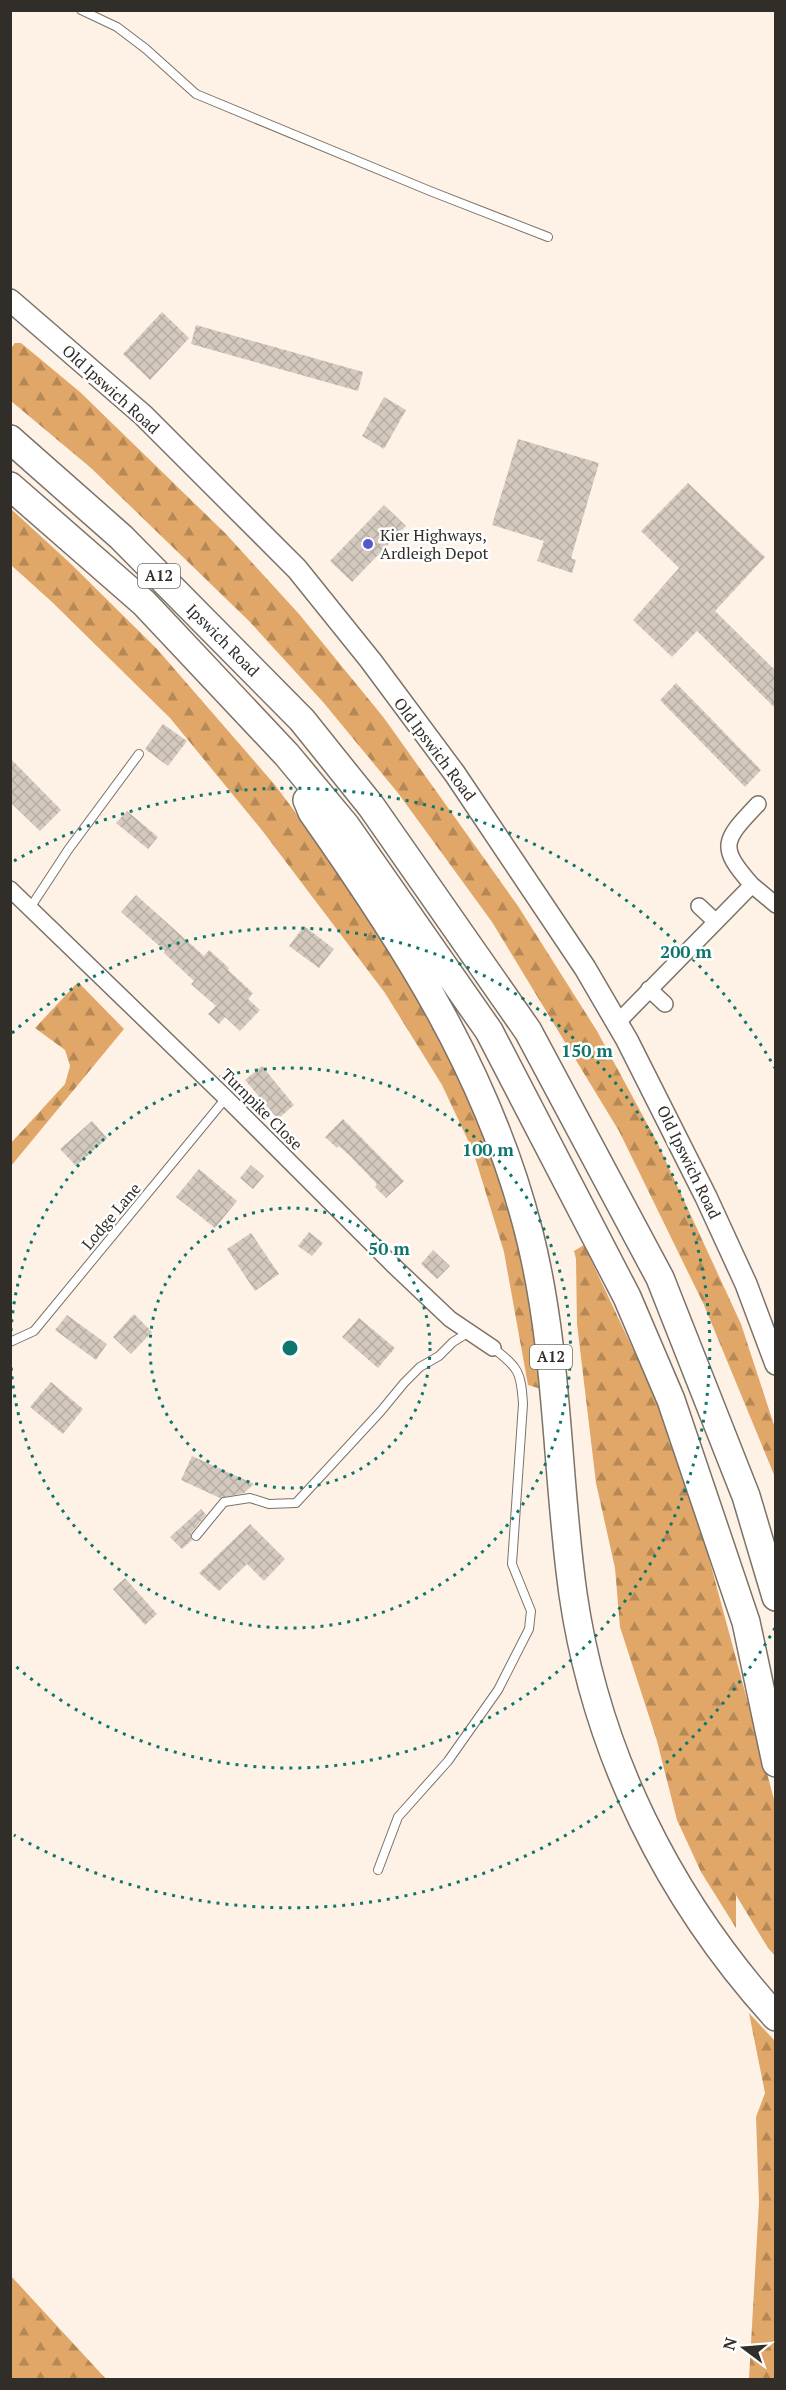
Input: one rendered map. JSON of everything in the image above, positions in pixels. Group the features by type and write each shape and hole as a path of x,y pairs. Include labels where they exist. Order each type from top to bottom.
{"highway":[{"name":"Ipswich Road","path":"10,439 121,537 302,720 371,806 528,1031 660,1278 746,1496"},
{"name":"Ipswich Road","path":"10,486 144,603 287,755"},
{"name":"A12","path":"287,755 345,826 489,1031 627,1297 671,1400 746,1622 776,1763"},
{"name":"A12","path":"287,755 312,812 363,885 421,975 455,1036 500,1138 520,1199 538,1269 556,1394 565,1522 573,1595 582,1643 600,1711 617,1764 649,1834 694,1912 742,1980 776,2017"},
{"name":"A12","path":"746,1496 776,1539"},
{"name":"A12","path":"746,1496 776,1597"}],"street":[{"name":"Old Ipswich Road","path":"10,300 143,415 297,569 371,661 456,774 585,968 617,1023 668,1119 746,1284 776,1364"},
{"path":"758,804 729,839 728,853 736,868 776,905"},
{"path":"617,1023 752,885"},
{"name":"Turnpike Close","path":"10,889 450,1319 493,1348"},
{"path":"699,906 715,921"},
{"path":"650,989 665,1004"},
{"name":"Old Ipswich Road","path":"746,1284 776,1322"}],"lane":[{"path":"81,10 117,27 146,49 196,94 548,237"},
{"path":"30,908 68,850 139,754"},
{"name":"Lodge Lane","path":"10,1342 34,1331 226,1098"},
{"path":"196,1536 224,1502 250,1498 269,1504 296,1503 420,1367 439,1356 453,1342 469,1332"},
{"path":"378,1870 398,1817 448,1761 498,1690 529,1629 531,1611 512,1564 523,1404 521,1382 518,1370 493,1348"}],"green space":[{"path":"15,343 21,343 80,392 226,534 299,614 384,718 518,906 597,1031 657,1142 741,1324 775,1428 775,1477 704,1305 619,1131 492,922 398,793 323,702 249,621 91,468 11,401 11,348"},
{"path":"11,509 70,563 157,649 275,785 336,867 415,988 470,1095 503,1186 529,1294 541,1389 528,1385 504,1252 473,1151 442,1085 385,993 261,829 170,718 11,565"},
{"path":"78,982 124,1029 11,1166 11,1143 65,1084 70,1066 65,1050 35,1028"},
{"path":"584,1245 679,1447 775,1803 775,1956 736,1895 736,1928 701,1872 677,1820 657,1741 620,1627 615,1568 596,1483 577,1324 574,1251"},
{"path":"749,2013 775,2041 775,2379 749,2379 759,2202 756,2117 765,2093"},
{"path":"11,2276 106,2379 11,2379"}],"building":[{"path":"162,312 189,338 150,380 123,354"},
{"path":"196,325 363,372 358,391 191,344"},
{"path":"384,397 406,410 384,449 362,436"},
{"path":"518,439 599,463 571,558 576,560 572,573 537,561 544,541 492,525"},
{"path":"688,483 765,557 715,611 776,671 776,709 697,631 672,657 633,620 679,568 641,531"},
{"name":"Kier Highways, Ardleigh Depot","path":"384,505 406,526 352,582 330,561"},
{"path":"676,683 761,770 745,787 660,700"},
{"path":"163,724 187,741 168,766 145,749"},
{"path":"10,758 61,810 40,831 10,802"},
{"path":"127,811 158,837 148,849 116,823"},
{"path":"136,895 204,956 209,950 253,993 248,999 260,1010 240,1031 225,1017 219,1024 208,1014 216,1006 191,984 194,981 164,953 165,951 121,912"},
{"path":"304,926 334,949 319,968 289,946"},
{"path":"262,1066 294,1105 278,1119 245,1080"},
{"path":"343,1119 404,1181 386,1198 375,1187 377,1184 350,1156 325,1137"},
{"path":"92,1121 107,1138 76,1166 60,1149"},
{"path":"251,1165 264,1176 253,1189 240,1178"},
{"path":"199,1169 237,1201 215,1228 176,1197"},
{"path":"309,1232 323,1243 312,1256 298,1246"},
{"path":"251,1233 279,1274 255,1291 227,1249"},
{"path":"433,1250 450,1266 437,1279 421,1264"},
{"path":"134,1314 152,1332 131,1354 113,1337"},
{"path":"67,1315 107,1344 96,1360 55,1330"},
{"path":"359,1318 395,1348 378,1368 342,1337"},
{"path":"51,1382 83,1409 63,1434 30,1407"},
{"path":"192,1456 254,1484 244,1493 220,1498 181,1480"},
{"path":"201,1509 206,1515 191,1533 192,1540 182,1549 170,1537"},
{"path":"250,1524 285,1559 264,1581 247,1564 219,1591 199,1573"},
{"path":"125,1578 157,1614 145,1625 113,1589"}],"place":[{"name":"Kier Highways, Ardleigh Depot","path":"368,544"}]}
